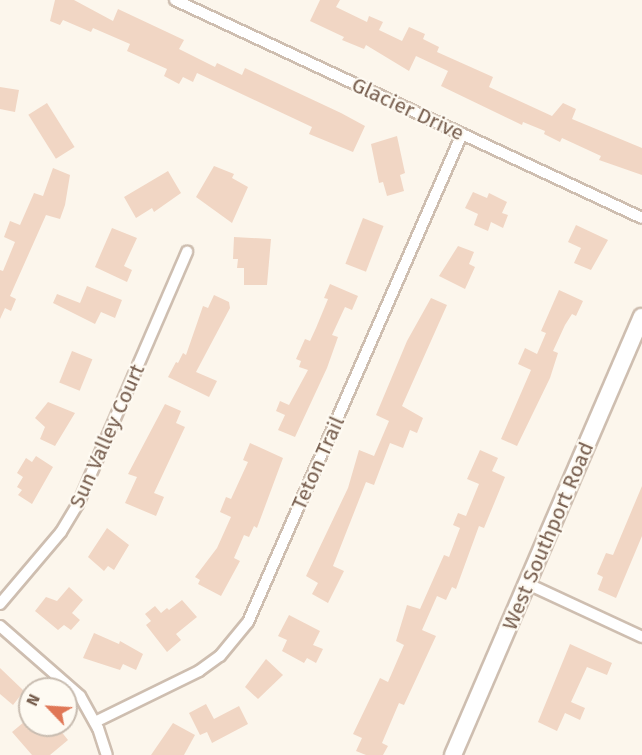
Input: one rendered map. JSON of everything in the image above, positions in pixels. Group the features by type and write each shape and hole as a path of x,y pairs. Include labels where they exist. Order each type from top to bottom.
{"main road":[{"name":"West Southport Road","path":"453,755 642,317"}],"street":[{"name":"Glacier Drive","path":"175,0 642,218"},
{"name":"Teton Trail","path":"95,722 200,671 220,657 249,622 462,134"},
{"name":"Sun Valley Court","path":"0,604 61,532 78,504 187,252"},
{"path":"528,584 642,637"},
{"path":"0,626 68,683 95,722 107,755"}],"building":[{"path":"55,0 74,0 113,21 118,9 184,40 179,49 215,67 217,63 242,75 245,68 365,126 353,152 309,134 312,127 197,73 193,82 183,77 179,84 164,76 167,69 127,51 130,44 93,28 91,32 63,20 60,25 50,21"},
{"path":"320,0 340,0 336,7 367,22 369,16 383,22 379,30 402,41 409,27 425,34 423,39 439,47 437,52 493,77 489,87 552,116 563,103 576,109 572,119 642,148 642,175 599,160 601,156 562,138 560,142 544,134 545,131 523,122 522,125 441,86 448,71 416,56 409,71 366,45 364,49 342,40 344,37 310,21"},
{"path":"0,87 19,90 15,112 0,109"},
{"path":"47,103 75,147 56,159 28,115"},
{"path":"397,136 405,173 400,175 404,191 387,196 383,182 379,183 371,144"},
{"path":"214,166 234,174 232,178 248,187 232,223 196,197"},
{"path":"53,168 70,175 65,205 60,219 46,215 10,296 16,299 11,311 5,308 0,319 0,270 3,271 15,242 4,237 10,221 20,225 34,193 43,196"},
{"path":"168,171 181,193 154,212 152,208 136,218 124,197"},
{"path":"473,192 487,198 489,193 507,202 502,213 508,215 503,228 491,222 488,231 474,225 478,214 465,208"},
{"path":"363,218 384,226 366,272 345,264"},
{"path":"576,225 608,240 591,270 574,263 581,248 568,242"},
{"path":"112,228 137,238 124,266 132,270 127,282 95,267"},
{"path":"234,237 271,239 267,285 244,285 244,268 237,268 238,259 233,259"},
{"path":"458,246 474,252 469,264 475,267 465,289 439,276"},
{"path":"330,284 358,296 352,310 345,307 332,335 338,337 327,368 295,437 278,430 285,415 276,411 280,401 289,405 308,370 299,367 301,361 296,359 305,339 310,341 316,328 328,299 324,298"},
{"path":"87,286 122,300 115,318 101,312 95,324 53,303 57,294 80,303"},
{"path":"559,290 583,301 576,316 572,314 565,325 553,351 558,353 550,378 517,446 501,439 531,370 518,364 525,348 537,354 546,333 541,331"},
{"path":"214,295 229,302 230,308 196,372 217,381 209,397 168,377 183,353 186,355 203,306 208,308"},
{"path":"431,298 447,305 402,406 423,418 417,433 410,430 403,448 390,443 374,485 366,482 333,566 344,571 328,603 312,594 318,583 306,576 348,488 359,450 374,456 389,421 376,415 407,341"},
{"path":"72,351 92,359 80,391 59,383"},
{"path":"48,402 75,413 55,446 40,439 45,427 35,418"},
{"path":"165,404 181,411 176,423 185,427 154,493 164,497 156,516 125,503 137,477 128,474"},
{"path":"250,443 283,458 257,528 254,526 249,537 244,535 234,558 240,561 221,596 198,584 200,580 195,577 217,548 231,517 220,512 226,497 231,499 248,462 243,460"},
{"path":"480,450 498,458 492,471 505,477 484,528 479,526 456,589 452,587 446,600 437,596 422,630 436,636 404,705 399,703 382,743 388,746 383,755 366,755 356,751 362,738 353,734 380,678 388,682 404,645 396,641 407,605 420,609 444,555 449,557 460,528 453,525 458,513 466,516 479,484 467,479"},
{"path":"36,456 53,467 32,504 18,495 22,490 17,487 23,477 17,473 26,458 32,462"},
{"path":"642,486 642,536 616,598 598,590 603,577 597,574 606,553 613,555"},
{"path":"107,528 129,545 114,570 108,566 104,571 88,557"},
{"path":"69,587 83,600 72,613 80,620 71,630 64,625 58,630 35,611 46,597 57,601"},
{"path":"182,600 197,617 176,634 181,640 167,652 146,625 151,621 145,614 155,606 161,613 167,608 169,610"},
{"path":"289,615 320,631 313,645 323,649 316,663 307,658 304,663 282,651 287,640 278,636"},
{"path":"94,633 119,644 120,641 143,654 136,670 123,664 120,670 83,658"},
{"path":"570,644 612,663 607,675 587,667 571,702 585,708 580,720 565,713 557,731 538,722"},
{"path":"266,659 283,675 258,699 245,687"},
{"path":"0,668 18,685 18,699 13,705 0,694"},
{"path":"206,704 214,719 239,706 248,724 212,743 207,732 200,735 189,713"},
{"path":"173,723 195,735 184,755 151,755"},
{"path":"18,727 18,737 66,737 68,740 50,755 32,755 12,732"}]}
